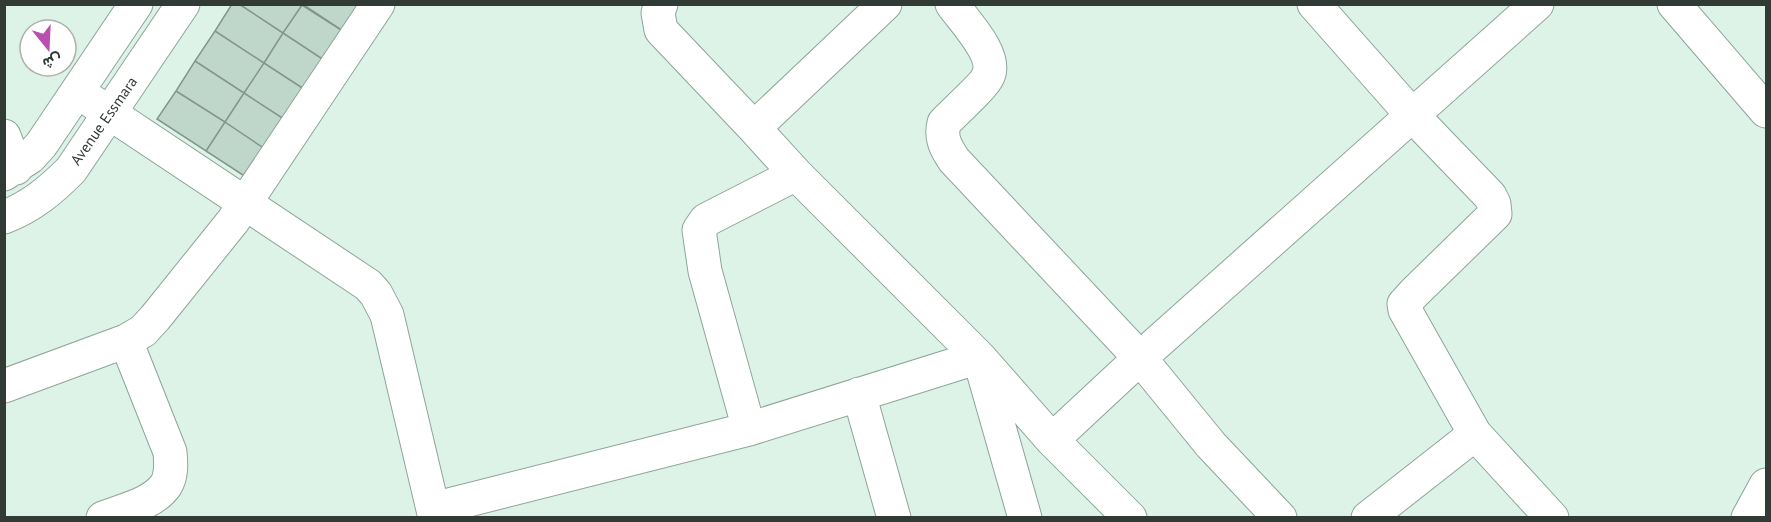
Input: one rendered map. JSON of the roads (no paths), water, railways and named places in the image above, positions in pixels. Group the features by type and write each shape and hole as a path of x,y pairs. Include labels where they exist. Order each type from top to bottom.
{"street":[{"name":"Avenue Essmara","path":"4,217 36,201 70,170 183,4"},
{"path":"4,386 126,341 143,331 233,221 378,4"},
{"path":"661,4 658,13 661,30 796,174 979,357 1052,440 1130,518"},
{"path":"754,128 885,4"},
{"path":"952,4 982,45 989,58 990,66 988,77 944,123 941,133 945,146 954,160 1140,358 1211,445 1281,518"},
{"path":"1314,4 1412,115 1490,196 1494,204 1495,214 1404,304 1408,318 1475,434 1552,518"},
{"path":"1052,440 1140,358 1537,4"},
{"path":"1674,4 1767,111"},
{"path":"10,171 41,145 78,92 132,6"},
{"path":"78,92 368,285 380,299 387,315 434,513 749,429 979,357"},
{"path":"4,136 10,171"},
{"path":"749,429 705,271 699,230 706,220 796,174"},
{"path":"103,518 148,500 166,485 171,468 170,452 126,341"},
{"path":"979,357 1025,518"},
{"path":"859,394 894,518"},
{"path":"1368,518 1475,434"},
{"path":"1748,518 1767,485"}]}
